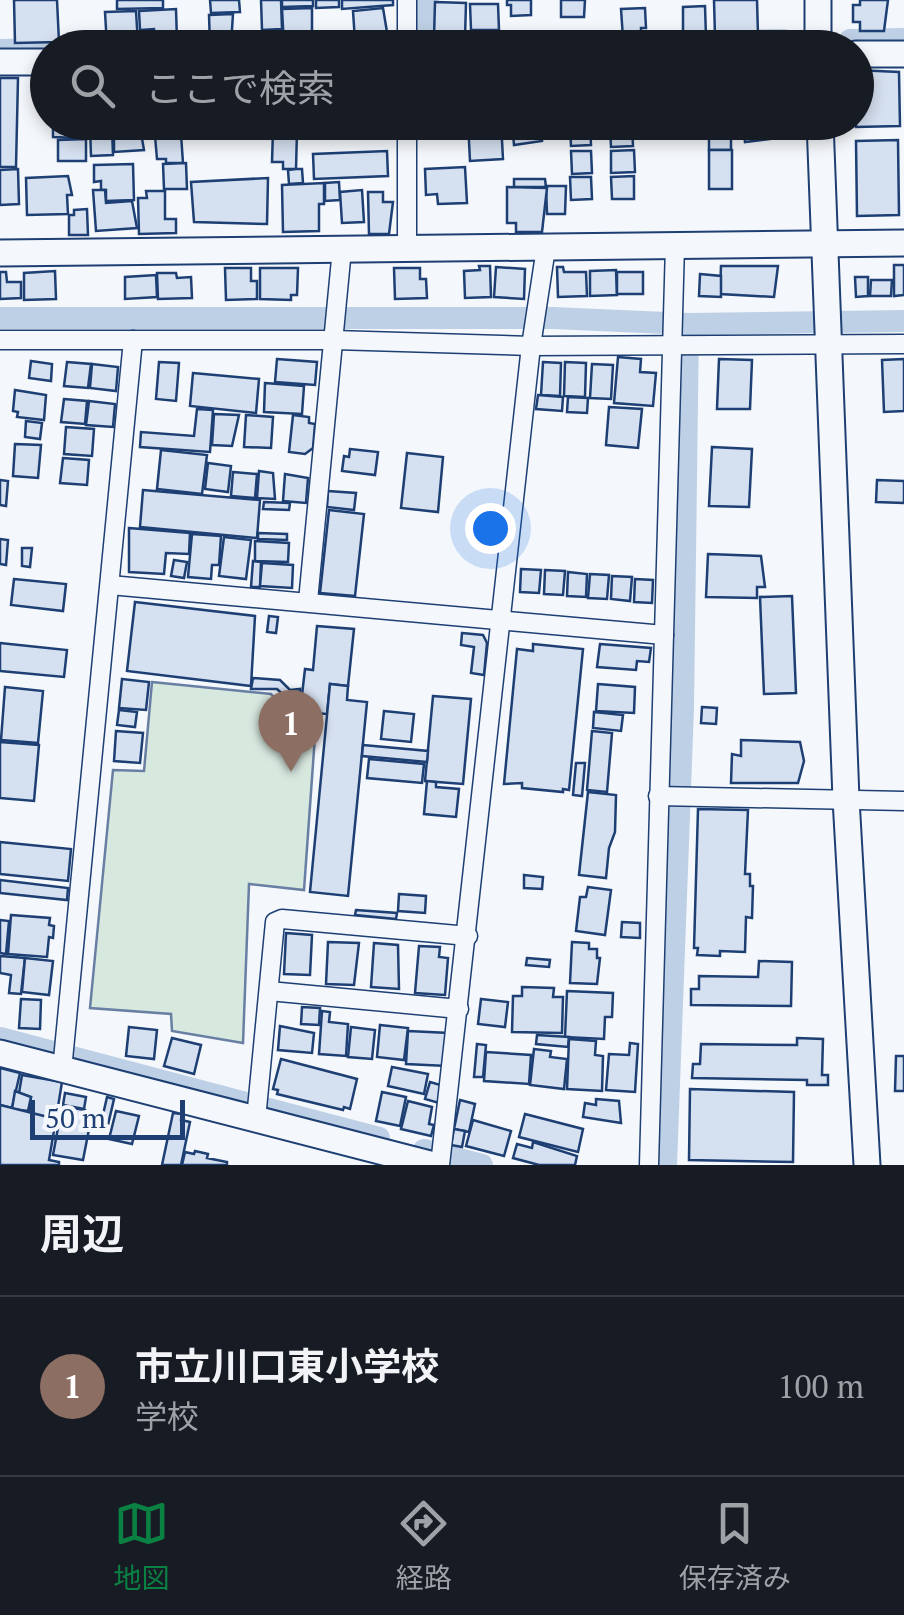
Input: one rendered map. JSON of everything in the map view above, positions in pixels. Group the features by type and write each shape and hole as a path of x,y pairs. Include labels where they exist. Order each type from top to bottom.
{"street":[{"path":"407,0 407,30"},
{"path":"818,0 818,30"},
{"path":"874,54 904,54"},
{"path":"0,62 30,62"},
{"path":"407,248 408,140"},
{"path":"821,140 846,799 867,1165"},
{"path":"0,253 904,244"},
{"path":"649,1165 664,635 680,344 673,301 675,245"},
{"path":"0,1053 437,1165 468,936 531,346 546,248"},
{"path":"308,601 342,249"},
{"path":"0,340 334,340 531,346 904,344"},
{"path":"62,1070 133,340"},
{"path":"110,585 664,635"},
{"path":"658,796 904,801"},
{"path":"256,1119 275,922 282,919 468,936"},
{"path":"269,990 459,1009"}],"shaded area":[{"path":"152,682 271,694 293,721 316,722 304,890 249,884 243,1043 172,1031 171,1014 90,1008 113,770 144,771"}],"building":[{"path":"14,0 57,0 58,30 30,30 30,43 15,43"},
{"path":"117,0 163,0 163,8 117,9"},
{"path":"210,0 239,0 240,12 211,13"},
{"path":"261,0 281,0 282,29 262,30"},
{"path":"282,0 313,0 313,6 282,7"},
{"path":"316,0 339,0 339,7 316,8"},
{"path":"342,0 393,0 393,5 342,9"},
{"path":"507,0 531,0 531,15 511,16"},
{"path":"561,0 585,0 584,17 561,17"},
{"path":"714,0 757,0 758,30 715,30"},
{"path":"860,0 888,0 884,31 860,30 860,22 853,22 853,5 860,5"},
{"path":"435,2 466,3 465,30 434,30"},
{"path":"470,4 498,4 499,30 471,30"},
{"path":"705,6 706,30 683,30 683,7"},
{"path":"312,8 312,30 283,30 282,9"},
{"path":"383,8 387,30 354,30 353,11"},
{"path":"645,8 646,28 622,30 621,9"},
{"path":"176,9 177,30 140,30 139,11"},
{"path":"136,11 137,30 106,30 105,12"},
{"path":"233,14 232,30 209,30 209,15"},
{"path":"874,71 899,72 900,126 874,127"},
{"path":"0,78 18,78 16,167 0,167"},
{"path":"58,140 86,140 86,161 58,161"},
{"path":"90,140 112,140 113,155 91,156"},
{"path":"114,140 142,140 144,150 114,152"},
{"path":"155,140 181,140 183,163 157,159"},
{"path":"273,140 297,140 296,169 283,169 283,162 272,162"},
{"path":"469,140 502,140 503,159 470,161"},
{"path":"514,140 542,140 542,141 514,145"},
{"path":"571,140 591,140 591,145 571,146"},
{"path":"611,140 633,140 633,146 611,147"},
{"path":"709,140 731,140 731,150 709,150"},
{"path":"898,140 899,215 857,216 856,141"},
{"path":"634,150 635,172 611,173 611,151"},
{"path":"709,150 732,150 732,189 709,189"},
{"path":"387,151 388,176 314,179 313,154"},
{"path":"571,151 591,151 592,173 572,174"},
{"path":"186,163 187,189 164,189 163,164"},
{"path":"133,164 134,200 106,201 101,181 94,182 94,165"},
{"path":"465,167 467,203 438,204 437,194 426,195 425,169"},
{"path":"18,169 19,204 0,205 0,170"},
{"path":"302,169 303,183 289,184 288,170"},
{"path":"68,176 72,195 67,195 68,214 27,215 26,178"},
{"path":"634,176 634,199 612,199 611,177"},
{"path":"570,177 591,177 592,199 571,200"},
{"path":"268,178 267,224 194,222 191,182"},
{"path":"514,179 545,179 546,187 514,187"},
{"path":"339,182 340,200 325,201 325,183"},
{"path":"324,183 319,231 283,232 282,185"},
{"path":"546,186 566,186 565,214 547,214"},
{"path":"507,187 547,188 542,232 516,232 516,223 507,223"},
{"path":"93,190 105,190 106,203 132,201 137,228 96,231"},
{"path":"362,190 364,222 342,223 340,192"},
{"path":"146,191 165,191 165,219 176,219 176,233 139,234 138,198 147,198"},
{"path":"368,192 383,192 383,202 393,202 389,234 369,234"},
{"path":"87,209 88,235 69,235 69,215 74,215 74,210"},
{"path":"894,265 904,265 904,295 894,296"},
{"path":"479,266 490,266 491,297 465,298 464,271 480,270"},
{"path":"721,266 778,266 774,297 720,294"},
{"path":"496,267 525,269 524,299 494,297"},
{"path":"557,267 563,267 564,272 586,272 587,296 558,297"},
{"path":"225,268 251,268 251,281 257,281 257,299 226,300"},
{"path":"260,268 298,268 297,295 291,295 291,300 260,299"},
{"path":"394,268 420,268 420,279 426,279 427,298 395,299"},
{"path":"616,270 617,295 590,296 590,271"},
{"path":"55,271 56,299 24,300 24,273"},
{"path":"0,272 6,272 7,282 21,282 21,298 0,299"},
{"path":"617,272 643,272 643,294 617,294"},
{"path":"157,273 191,277 192,298 158,299"},
{"path":"700,274 721,276 721,297 699,296"},
{"path":"156,275 157,297 125,299 125,277"},
{"path":"855,277 868,277 868,296 856,297"},
{"path":"871,280 892,280 891,296 870,296"},
{"path":"618,357 641,359 640,372 656,373 653,406 614,403"},
{"path":"277,359 317,362 315,385 275,382"},
{"path":"719,359 752,360 750,409 717,409"},
{"path":"904,359 904,411 884,412 882,360"},
{"path":"31,361 52,364 51,381 29,378"},
{"path":"67,362 91,364 88,388 64,386"},
{"path":"159,362 179,363 176,401 156,399"},
{"path":"543,362 561,363 560,396 541,395"},
{"path":"565,362 586,363 585,397 564,396"},
{"path":"92,364 118,367 116,391 90,388"},
{"path":"592,364 613,365 611,399 590,398"},
{"path":"193,373 259,379 256,413 190,406"},
{"path":"265,383 304,386 302,414 264,412"},
{"path":"15,390 46,395 44,420 17,417 18,412 13,411"},
{"path":"538,395 563,397 562,411 536,409"},
{"path":"568,397 588,398 587,413 567,412"},
{"path":"64,399 87,401 85,424 61,422"},
{"path":"89,401 115,404 113,427 86,425"},
{"path":"609,407 642,409 638,448 606,445"},
{"path":"197,409 213,410 210,452 140,447 141,432 194,436"},
{"path":"214,414 239,415 232,446 212,445"},
{"path":"246,415 273,417 271,448 244,447"},
{"path":"293,415 309,417 309,423 315,424 313,448 305,454 289,452"},
{"path":"26,421 42,423 40,439 25,437"},
{"path":"66,427 94,429 92,456 64,454"},
{"path":"15,444 41,445 38,478 13,476"},
{"path":"712,447 752,449 749,507 709,506"},
{"path":"350,449 378,452 375,475 342,471 344,456 349,457"},
{"path":"161,450 207,455 202,494 157,489"},
{"path":"407,453 443,457 438,512 401,508"},
{"path":"63,458 89,460 87,485 60,483"},
{"path":"208,463 231,466 228,492 205,489"},
{"path":"259,471 273,473 275,499 257,498"},
{"path":"233,472 257,474 255,498 231,496"},
{"path":"285,474 308,478 306,503 283,501"},
{"path":"0,480 8,481 6,506 0,505"},
{"path":"877,480 904,481 904,503 876,502"},
{"path":"143,490 260,500 257,538 140,527"},
{"path":"328,491 356,493 354,510 327,507"},
{"path":"264,502 290,503 289,510 263,509"},
{"path":"329,510 364,514 355,596 320,593"},
{"path":"129,528 190,533 189,554 166,553 164,574 129,572"},
{"path":"258,533 287,534 287,540 258,539"},
{"path":"192,534 221,536 219,565 212,565 211,579 188,577"},
{"path":"224,537 251,540 246,579 219,576"},
{"path":"0,539 8,540 6,565 0,564"},
{"path":"255,541 289,543 288,562 255,561"},
{"path":"22,548 32,548 30,567 22,566"},
{"path":"708,554 761,556 765,587 757,587 757,598 706,597"},
{"path":"174,560 187,562 184,578 171,576"},
{"path":"253,561 261,562 260,587 251,587"},
{"path":"262,563 293,565 292,588 260,586"},
{"path":"521,569 541,570 539,593 520,592"},
{"path":"545,570 565,571 563,595 544,594"},
{"path":"568,572 587,574 586,597 567,596"},
{"path":"590,574 609,575 607,599 588,598"},
{"path":"612,576 632,577 630,601 611,599"},
{"path":"14,579 66,584 63,611 11,605"},
{"path":"635,579 653,580 652,603 634,602"},
{"path":"792,596 796,693 764,694 760,597"},
{"path":"135,602 255,616 251,686 127,671"},
{"path":"269,616 278,617 276,633 267,632"},
{"path":"317,626 354,629 348,686 330,684 327,714 300,712 305,669 313,670"},
{"path":"462,633 483,635 487,643 484,675 471,673 474,647 461,645"},
{"path":"0,643 67,650 64,677 0,671"},
{"path":"533,644 583,649 569,790 563,792 522,788 522,783 504,784 517,649 533,651"},
{"path":"600,644 651,648 649,662 637,661 636,670 597,667"},
{"path":"253,678 280,680 290,690 300,689 300,701 288,699 277,689 251,689"},
{"path":"122,679 149,682 146,710 119,708"},
{"path":"330,684 348,686 347,700 367,702 348,896 310,892"},
{"path":"598,684 635,687 634,713 596,711"},
{"path":"5,687 43,691 38,743 1,740"},
{"path":"433,696 471,699 463,784 425,781"},
{"path":"702,707 717,708 716,724 701,723"},
{"path":"119,710 137,712 135,727 117,725"},
{"path":"384,711 414,714 411,742 381,739"},
{"path":"594,712 623,715 621,731 593,728"},
{"path":"116,731 143,733 140,763 114,761"},
{"path":"592,731 612,733 607,792 587,790"},
{"path":"741,740 800,742 804,761 798,783 731,783 732,754 741,756"},
{"path":"0,742 39,745 34,801 0,798"},
{"path":"363,745 428,751 427,762 362,756"},
{"path":"369,759 424,764 422,783 367,778"},
{"path":"576,763 585,763 582,796 573,795"},
{"path":"427,781 436,782 436,787 459,789 456,817 424,814"},
{"path":"588,792 616,795 615,832 606,878 579,875"},
{"path":"698,809 748,810 745,874 750,874 753,886 752,918 746,917 745,952 697,955 698,948 694,948"},
{"path":"0,842 71,849 68,881 0,874"},
{"path":"524,875 543,877 542,889 524,888"},
{"path":"0,880 68,888 67,900 0,893"},
{"path":"588,887 611,890 605,935 576,931 580,897 586,897"},
{"path":"399,894 426,896 425,913 398,911"},
{"path":"356,910 397,913 396,919 355,915"},
{"path":"11,915 50,918 49,925 54,926 47,957 8,954"},
{"path":"0,920 9,921 6,954 0,953"},
{"path":"622,922 640,923 640,938 621,937"},
{"path":"286,933 312,935 310,975 284,974"},
{"path":"328,942 359,943 354,985 326,984"},
{"path":"572,942 589,943 589,949 597,949 597,984 570,983"},
{"path":"374,943 398,945 399,989 371,987"},
{"path":"419,946 440,947 439,957 448,958 445,995 415,993"},
{"path":"0,956 25,958 21,994 9,993 11,975 0,973"},
{"path":"25,958 53,961 49,995 22,992"},
{"path":"527,958 550,960 549,967 526,965"},
{"path":"759,961 792,962 791,1006 691,1005 691,989 699,989 699,976 758,977"},
{"path":"522,987 554,988 553,997 563,997 562,1033 512,1032 513,996 522,996"},
{"path":"567,991 613,993 612,1017 605,1017 604,1039 565,1037"},
{"path":"21,999 41,1000 40,1029 19,1028"},
{"path":"481,999 508,1002 505,1027 478,1024"},
{"path":"302,1007 320,1008 319,1025 301,1024"},
{"path":"322,1011 330,1012 329,1022 348,1024 346,1056 319,1054"},
{"path":"380,1025 408,1028 404,1060 377,1057"},
{"path":"280,1026 314,1033 312,1053 278,1050"},
{"path":"129,1027 157,1030 154,1059 126,1056"},
{"path":"351,1027 375,1030 372,1059 348,1057"},
{"path":"408,1031 449,1033 447,1066 406,1064"},
{"path":"537,1035 569,1037 568,1047 536,1044"},
{"path":"172,1038 201,1045 194,1074 164,1066"},
{"path":"797,1038 823,1039 822,1075 828,1075 828,1085 807,1085 807,1080 692,1078 693,1064 700,1064 701,1044 797,1045"},
{"path":"569,1039 596,1041 595,1055 603,1056 602,1091 567,1089"},
{"path":"630,1043 638,1044 635,1092 606,1090 609,1054 629,1055"},
{"path":"477,1044 486,1045 483,1077 474,1077"},
{"path":"534,1049 551,1051 550,1057 567,1059 564,1089 530,1085"},
{"path":"486,1052 531,1055 529,1084 484,1081"},
{"path":"896,1056 904,1056 904,1091 895,1091"},
{"path":"281,1059 357,1079 350,1109 277,1094 278,1090 273,1089"},
{"path":"392,1067 428,1074 424,1094 388,1086"},
{"path":"0,1068 20,1073 12,1108 0,1105"},
{"path":"22,1075 62,1082 56,1119 28,1114 31,1097 19,1093"},
{"path":"430,1082 444,1086 439,1103 425,1099"},
{"path":"690,1089 794,1092 793,1162 689,1160"},
{"path":"15,1091 31,1097 28,1111 12,1109"},
{"path":"382,1092 406,1097 400,1126 376,1121"},
{"path":"65,1093 86,1097 84,1109 63,1105"},
{"path":"107,1097 114,1099 107,1129 100,1128"},
{"path":"596,1099 619,1101 621,1123 583,1117 585,1103 596,1105"},
{"path":"460,1100 475,1104 469,1132 454,1129"},
{"path":"408,1101 432,1107 431,1136 401,1129"},
{"path":"0,1105 56,1119 49,1160 59,1165 0,1165"},
{"path":"62,1106 85,1110 83,1118 91,1119 83,1160 53,1155"},
{"path":"116,1111 139,1116 132,1144 109,1139"},
{"path":"173,1113 182,1114 181,1120 190,1122 181,1165 162,1165"},
{"path":"525,1114 583,1129 578,1152 519,1137"},
{"path":"473,1120 511,1131 504,1156 466,1146"},
{"path":"454,1129 465,1131 462,1147 451,1145"},
{"path":"533,1142 577,1156 575,1165 539,1165 513,1158 517,1144 532,1148"},
{"path":"195,1151 227,1165 182,1165 185,1152"}],"waterway":[{"path":"427,0 427,30"},
{"path":"874,40 904,39"},
{"path":"0,50 30,49"},
{"path":"0,318 553,318 688,324 904,321"},
{"path":"666,1165 683,708 688,324"},
{"path":"0,1038 379,1138"},
{"path":"424,1150 482,1165"}],"place":[{"name":"市立川口東小学校","path":"291,772"}]}
